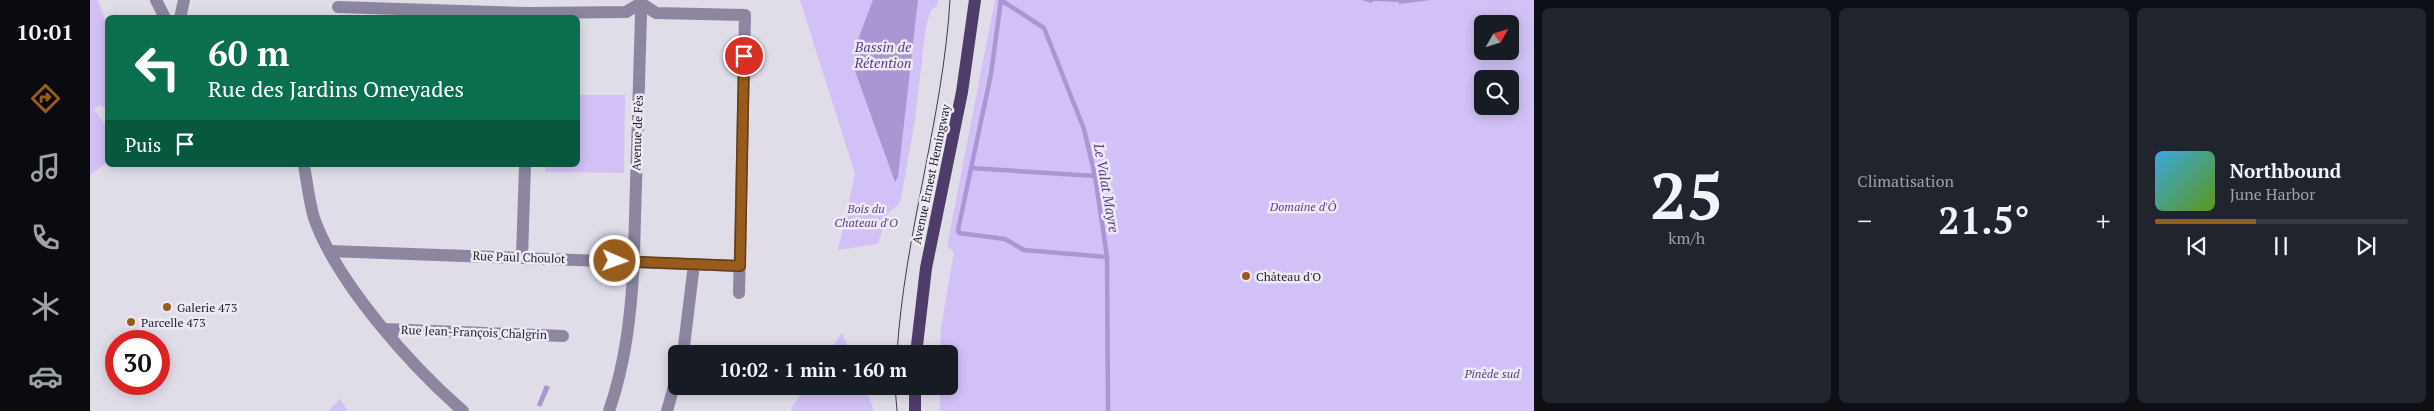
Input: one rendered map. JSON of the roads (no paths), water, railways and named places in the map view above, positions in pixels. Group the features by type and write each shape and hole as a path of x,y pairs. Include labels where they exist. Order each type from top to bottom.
{"main road":[{"name":"Avenue Ernest Hemingway","path":"917,345 926,268 962,92 975,0"},
{"path":"915,395 915,411"}],"street":[{"path":"156,0 164,15"},
{"path":"181,15 184,0"},
{"path":"337,8 430,14 527,15 626,12 641,6 656,13 745,15 739,293"},
{"name":"Avenue de Fès","path":"608,411 621,371 629,330 634,257 641,6"},
{"path":"304,167 314,218 329,251 343,275 408,358 463,411"},
{"path":"522,257 524,167"},
{"name":"Rue Paul Choulot","path":"329,251 522,257 634,257 694,264 740,266"},
{"path":"684,345 694,264"},
{"name":"Rue Jean-François Chalgrin","path":"384,328 563,336"},
{"path":"667,411 672,395"}],"water":[{"name":"Bassin de Rétention","path":"873,0 918,0 898,177 895,182 855,71 854,50"},
{"path":"1361,0 1431,0 1399,4 1399,2 1373,1 1372,3"},
{"path":"545,385 550,387 541,407 537,405"}],"waterway":[{"name":"Le Valat Mayre","path":"1001,0 1044,28 1084,129 1095,176 1107,257 1108,411"},
{"path":"1001,0 991,74 958,230 959,233 1005,239 1024,250 1107,257"},
{"path":"971,168 1095,176"}],"tram line":[{"path":"898,345 907,265 940,89 950,0"},
{"path":"896,395 897,411"}],"place":[{"name":"Château d'O","path":"1246,276"},
{"name":"Galerie 473","path":"167,307"},
{"name":"Parcelle 473","path":"131,322"}],"park label":[{"name":"Domaine d'Ô","path":"1303,206"},
{"name":"Bois du Chateau d'O","path":"866,215"},
{"name":"Pinède sud","path":"1492,373"}]}
